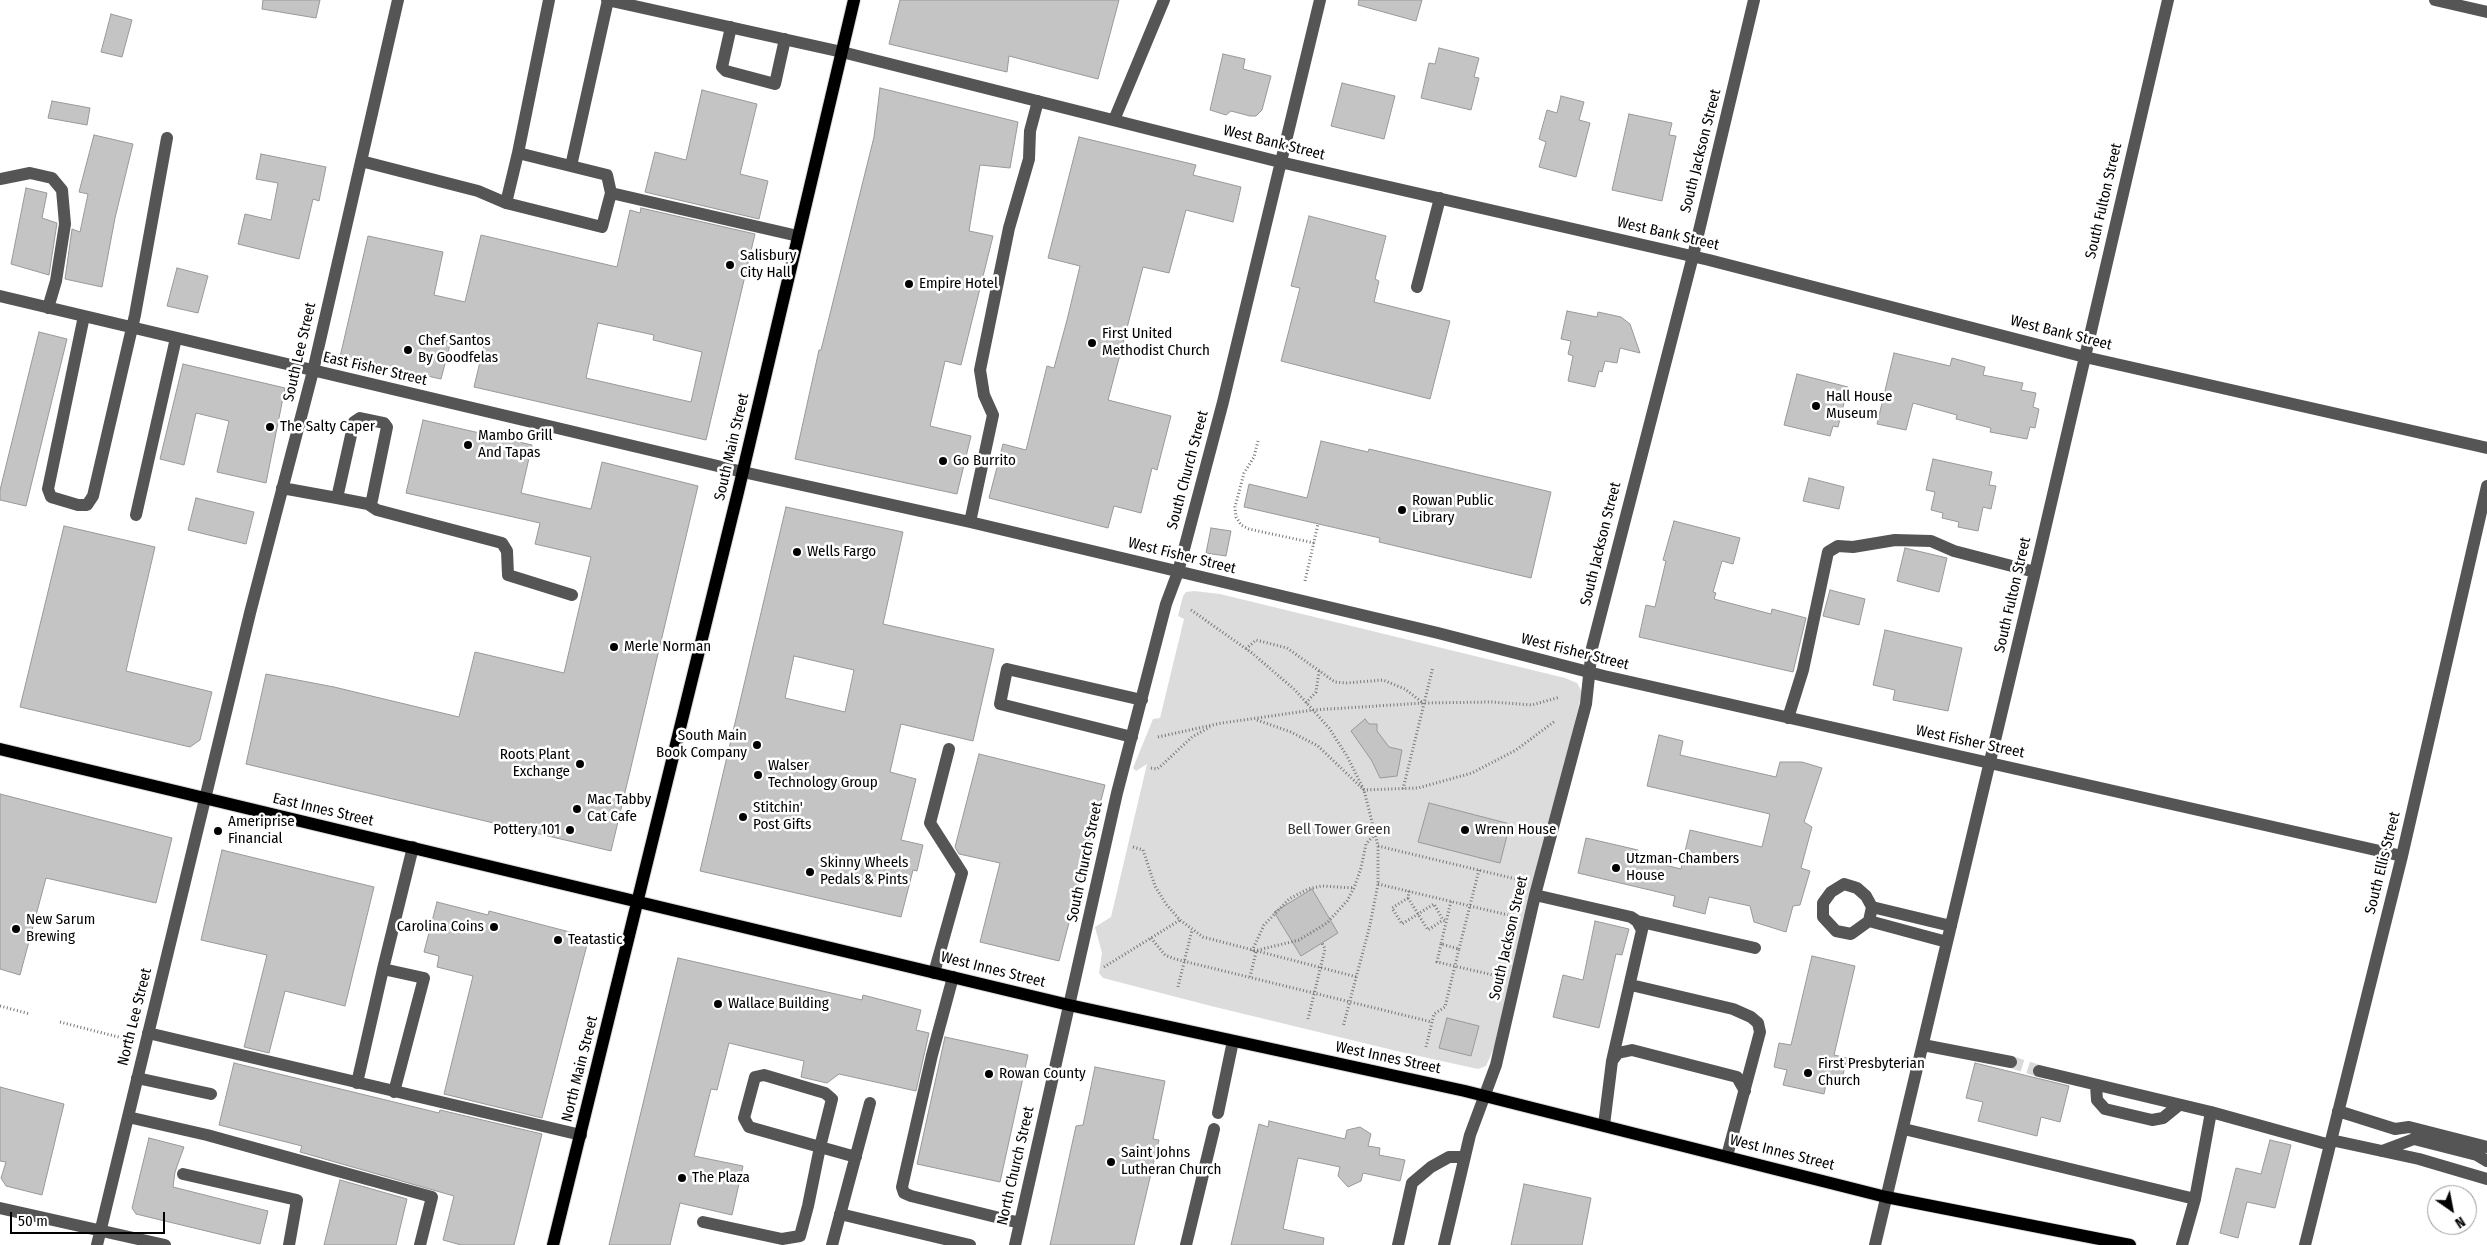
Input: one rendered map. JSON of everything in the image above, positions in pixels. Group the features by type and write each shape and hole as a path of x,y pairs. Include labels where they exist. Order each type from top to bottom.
{"main road":[{"name":"South Main Street","path":"639,902 854,0"},
{"name":"East Innes Street","path":"0,748 639,902"},
{"name":"West Innes Street","path":"639,902 1069,1005 1486,1096 1886,1197 2088,1241 2130,1245"},
{"name":"North Main Street","path":"553,1245 639,902"}],"street":[{"name":"South Lee Street","path":"205,798 250,613 313,371 398,0"},
{"path":"506,204 549,0"},
{"path":"571,166 607,0"},
{"name":"West Bank Street","path":"607,0 842,52 1280,162 1692,256 2085,357 2487,448"},
{"path":"1114,120 1164,0"},
{"name":"South Church Street","path":"1069,1005 1117,793 1166,604 1178,572 1224,402 1320,0"},
{"name":"South Jackson Street","path":"1444,1245 1470,1135 1496,1065 1535,895 1586,704 1594,639 1692,256 1754,0"},
{"name":"South Fulton Street","path":"1876,1245 2168,0"},
{"path":"2435,0 2487,12"},
{"path":"731,27 722,67 726,71 775,84 785,39"},
{"path":"970,522 993,415 984,395 980,370 1009,228 1029,159 1030,131 1038,101"},
{"path":"84,316 48,489 50,498 78,505 87,505 93,496 132,328 167,138"},
{"path":"361,161 478,191 506,204 602,227 611,193 607,176 518,153"},
{"path":"0,179 30,173 52,178 62,190 65,224 56,281 48,308"},
{"path":"611,193 798,236"},
{"path":"1417,287 1440,198"},
{"name":"East Fisher Street","path":"0,296 743,472"},
{"path":"136,515 176,338"},
{"path":"337,498 354,422 360,418 384,423 387,427 372,500 368,504"},
{"name":"West Fisher Street","path":"743,472 970,522 1438,633 1589,672 2402,856"},
{"name":"South Ellis Street","path":"2305,1245 2483,521 2487,486"},
{"path":"282,488 368,504 377,510 502,543 506,551 508,575 572,595"},
{"path":"1788,718 1803,670 1828,552 1838,546 1853,547 1895,540 1931,541 1954,551 2035,572"},
{"path":"1132,737 1000,704 1007,669 1142,700"},
{"path":"934,973 962,873 930,823 949,749"},
{"name":"North Lee Street","path":"97,1245 205,798"},
{"path":"357,1083 413,847"},
{"path":"1872,906 1868,921 1851,934 1836,931 1823,917 1823,903 1831,892 1844,884 1858,888 1872,906 1951,926"},
{"path":"1535,895 1632,917 1637,921 1642,930 1612,1062 1604,1125"},
{"path":"1637,921 1754,948"},
{"path":"1868,921 1947,942"},
{"path":"383,969 424,978 394,1092"},
{"path":"953,978 932,1056 902,1188 904,1192 911,1196 1020,1223"},
{"path":"1631,985 1733,1009 1751,1017 1758,1023 1760,1032 1727,1156"},
{"name":"North Church Street","path":"1015,1245 1069,1005"},
{"path":"148,1033 580,1135"},
{"path":"1218,1113 1233,1041"},
{"path":"1923,1045 2011,1062"},
{"path":"1612,1062 1618,1053 1632,1050 1737,1077 1745,1092"},
{"path":"2039,1071 2331,1142 2382,1151 2487,1179"},
{"path":"703,1222 782,1239 800,1236 820,1147 832,1099 825,1093 764,1075 755,1077 744,1118 748,1127 820,1147 856,1157"},
{"path":"137,1078 212,1094"},
{"path":"2096,1085 2097,1100 2105,1109 2133,1116 2152,1120 2163,1118 2179,1104"},
{"path":"832,1245 870,1103"},
{"path":"2338,1111 2395,1129 2409,1127 2487,1147"},
{"path":"2182,1245 2194,1199 2211,1112"},
{"path":"128,1117 207,1135 432,1197 420,1245"},
{"path":"1186,1245 1214,1129"},
{"path":"1904,1129 2194,1199"},
{"path":"2382,1151 2414,1139 2477,1155 2487,1161"},
{"path":"1398,1245 1412,1183 1431,1166 1449,1157 1465,1157"},
{"path":"183,1174 297,1200 289,1245"},
{"path":"0,1208 165,1245"},
{"path":"840,1214 970,1245"}],"path":[{"path":"1258,440 1254,457 1244,473 1235,508 1236,517 1242,525 1249,529 1314,543"},
{"path":"1305,580 1318,524"},
{"path":"1191,610 1246,649 1295,690 1313,710 1347,756 1364,790 1378,846 1378,884 1370,925 1343,1027"},
{"path":"1246,649 1256,640 1287,648 1335,682 1346,683 1375,679 1393,682 1424,703"},
{"path":"1403,789 1432,667"},
{"path":"1306,703 1316,692 1319,670"},
{"path":"1158,737 1313,710 1424,703 1492,702 1532,705 1560,697"},
{"path":"1254,719 1291,732 1318,746 1364,790 1403,789 1444,783 1501,758 1555,720"},
{"path":"1151,768 1157,769 1192,738 1213,726"},
{"path":"1254,952 1282,946 1313,933 1338,913 1354,888 1366,844 1376,834"},
{"path":"1378,846 1516,879"},
{"path":"1132,847 1143,850 1155,886 1180,920 1210,940 1356,976"},
{"path":"1426,1047 1434,1014 1446,1007 1479,870"},
{"path":"1378,884 1508,915"},
{"path":"1250,977 1254,952 1264,924 1289,899 1308,889 1322,886 1354,888"},
{"path":"1408,891 1408,898 1428,930 1445,920"},
{"path":"1408,898 1392,908 1402,924 1434,904"},
{"path":"1435,898 1434,904 1445,920"},
{"path":"1451,901 1445,920 1437,962 1493,975"},
{"path":"1104,967 1180,920"},
{"path":"1178,988 1192,929"},
{"path":"1151,938 1166,955 1185,961 1432,1022"},
{"path":"1308,1019 1325,949 1322,943"},
{"path":"1441,944 1459,949"},
{"path":"0,1006 30,1014"},
{"path":"60,1022 131,1040"}],"green space":[{"name":"Bell Tower Green","path":"1186,592 1220,594 1565,678 1577,683 1581,690 1581,697 1498,1039 1486,1066 1478,1069 1405,1053 1103,978 1099,973 1102,953 1095,927 1111,917 1147,764 1136,771 1133,768 1153,719 1160,718 1184,619 1178,616 1183,596"}],"building":[{"path":"263,0 320,0 316,18 262,9"},
{"path":"900,0 1119,0 1098,79 1009,56 1007,72 889,44"},
{"path":"1359,0 1422,0 1416,21 1358,5"},
{"path":"111,14 132,20 122,57 101,52"},
{"path":"1439,48 1479,58 1474,77 1479,78 1471,110 1421,98 1429,63 1435,64"},
{"path":"1223,54 1245,59 1243,69 1271,76 1262,110 1256,116 1231,111 1226,115 1210,110"},
{"path":"1342,83 1395,96 1384,139 1331,126"},
{"path":"880,88 1018,122 1010,168 980,165 969,231 993,236 961,365 945,361 930,426 971,436 957,494 795,459 819,350 821,350 874,137"},
{"path":"702,90 757,104 740,174 768,181 759,219 645,192 655,152 686,160"},
{"path":"1561,96 1584,102 1579,120 1590,123 1576,177 1539,167 1546,142 1539,139 1547,110 1557,113"},
{"path":"52,101 90,108 87,125 48,118"},
{"path":"1629,114 1672,123 1669,135 1676,136 1662,201 1612,190"},
{"path":"94,135 133,144 115,218 102,287 65,279 72,229 80,232 88,194 79,192"},
{"name":"First United Methodist Church","path":"1079,137 1196,165 1193,175 1241,187 1233,222 1186,210 1169,273 1143,267 1108,400 1171,416 1157,470 1152,468 1141,513 1114,506 1108,528 989,498 1003,444 1026,450 1047,366 1054,368 1067,320 1080,266 1048,258"},
{"path":"261,154 326,167 319,201 313,199 299,259 238,244 245,214 271,220 278,183 256,179"},
{"path":"26,188 47,193 42,218 57,223 49,275 11,264"},
{"path":"641,208 755,234 706,440 474,387 484,345 452,337 441,379 340,357 368,236 443,252 434,295 465,302 481,235 617,267 630,210 640,213","holes":["598,323 654,335 653,340 702,352 691,402 586,378"]},
{"path":"1309,216 1386,236 1375,279 1379,281 1374,302 1450,321 1430,399 1281,361 1300,288 1291,286"},
{"path":"177,268 208,276 198,313 167,306"},
{"path":"1567,311 1597,317 1598,312 1621,317 1630,324 1640,353 1620,348 1617,363 1605,361 1602,372 1599,371 1595,387 1568,381 1573,356 1568,354 1571,341 1561,339"},
{"path":"39,332 67,339 26,506 0,500 0,490"},
{"path":"1894,353 1950,366 1952,358 1985,367 1983,375 2023,383 2021,390 2036,393 2033,407 2039,409 2035,428 2030,427 2027,439 1990,432 1991,428 1956,419 1957,415 1913,403 1906,430 1877,424"},
{"path":"183,364 285,388 266,483 217,472 229,421 196,413 184,465 160,459"},
{"name":"Hall House Museum","path":"1797,374 1848,387 1838,427 1833,426 1830,436 1784,425"},
{"path":"423,420 532,445 521,493 591,509 602,462 698,486 611,851 246,764 266,674 334,687 459,717 475,652 564,673 591,557 535,544 540,523 406,493"},
{"name":"Rowan Public Library","path":"1321,441 1368,452 1369,449 1551,492 1531,578 1379,542 1380,538 1244,507 1249,484 1307,498"},
{"path":"1933,459 1992,472 1989,485 1996,486 1991,509 1983,507 1978,531 1958,527 1959,522 1942,518 1943,513 1931,510 1935,492 1926,490"},
{"path":"1809,478 1844,487 1839,509 1803,501"},
{"path":"196,498 254,512 246,544 188,530"},
{"path":"786,507 903,532 883,624 994,649 973,741 901,724 890,772 916,779 901,840 923,845 917,871 913,870 901,917 700,871","holes":["794,656 854,670 845,712 785,698"]},
{"path":"1674,521 1740,538 1733,564 1722,561 1713,592 1716,593 1714,599 1771,614 1772,609 1806,618 1793,672 1639,637 1646,605 1655,607 1666,561 1663,560"},
{"path":"64,526 155,547 126,671 212,692 200,740 190,747 20,707"},
{"path":"1211,528 1231,531 1226,556 1206,553"},
{"path":"1905,548 1947,558 1939,592 1897,581"},
{"path":"1830,590 1865,599 1859,625 1823,616"},
{"path":"1885,630 1962,648 1948,711 1893,700 1895,690 1873,685"},
{"path":"1365,719 1369,724 1377,724 1377,731 1389,747 1402,750 1397,776 1380,778 1372,761 1351,731"},
{"path":"1659,735 1683,741 1680,755 1776,777 1780,762 1802,762 1822,768 1804,822 1812,827 1801,868 1810,871 1800,905 1793,906 1786,932 1754,922 1750,906 1709,897 1705,914 1673,906 1675,896 1578,873 1586,838 1638,850 1637,858 1681,869 1690,830 1762,847 1770,814 1647,786"},
{"path":"979,754 1105,785 1059,961 980,942 1000,863 959,854 955,847"},
{"path":"0,794 172,838 156,903 46,878 20,975 0,969"},
{"name":"Wrenn House","path":"1429,803 1510,824 1500,863 1418,842"},
{"path":"222,850 374,887 345,1006 285,991 269,1053 244,1047 267,955 201,940"},
{"path":"1312,889 1338,933 1301,956 1274,912"},
{"path":"437,902 488,915 489,911 589,937 542,1118 444,1094 473,976 437,967 439,956 424,952"},
{"path":"1595,921 1629,929 1622,955 1616,954 1599,1028 1553,1017 1563,975 1583,980"},
{"path":"1812,956 1855,966 1834,1055 1847,1058 1841,1083 1827,1080 1824,1094 1783,1085 1787,1070 1774,1067 1779,1043 1791,1045"},
{"path":"678,958 862,1000 863,995 921,1010 916,1030 929,1033 916,1091 839,1074 827,1083 801,1077 804,1061 729,1043 717,1090 711,1089 694,1156 743,1166 732,1215 680,1203 670,1245 609,1245"},
{"path":"1447,1018 1479,1026 1471,1056 1439,1048"},
{"path":"945,1037 1028,1055 1000,1182 917,1164"},
{"path":"234,1063 439,1113 440,1110 542,1134 514,1245 461,1245 443,1240 454,1196 300,1152 302,1146 219,1125"},
{"path":"1975,1063 2069,1086 2060,1122 2041,1117 2037,1136 1978,1121 1983,1102 1966,1098"},
{"name":"Saint Johns Lutheran Church","path":"1095,1067 1165,1081 1153,1139 1159,1140 1134,1245 1050,1245 1076,1126 1083,1125"},
{"path":"0,1087 64,1104 42,1195 6,1186 1,1178 6,1162 0,1161"},
{"path":"1269,1121 1345,1139 1347,1130 1360,1127 1371,1134 1368,1146 1380,1148 1379,1155 1405,1160 1400,1181 1363,1173 1361,1181 1348,1187 1338,1176 1340,1167 1298,1158 1283,1229 1324,1238 1323,1245 1231,1245 1259,1124 1268,1127"},
{"path":"149,1138 184,1147 175,1172 173,1187 268,1211 260,1244 136,1214 132,1208"},
{"path":"2270,1140 2291,1145 2275,1208 2247,1202 2238,1238 2220,1233 2236,1168 2261,1174"},
{"path":"340,1180 407,1199 396,1245 324,1245"},
{"path":"1524,1184 1591,1198 1582,1245 1511,1245"}],"tunnel":[{"path":"2011,1062 2039,1071"}],"place":[{"name":"Salisbury City Hall","path":"730,265"},
{"name":"Empire Hotel","path":"909,284"},
{"name":"First United Methodist Church","path":"1092,343"},
{"name":"Chef Santos By Goodfelas","path":"408,350"},
{"name":"Hall House Museum","path":"1816,406"},
{"name":"The Salty Caper","path":"270,427"},
{"name":"Mambo Grill And Tapas","path":"468,445"},
{"name":"Go Burrito","path":"943,461"},
{"name":"Rowan Public Library","path":"1402,510"},
{"name":"Wells Fargo","path":"797,552"},
{"name":"Merle Norman","path":"614,647"},
{"name":"South Main Book Company","path":"757,745"},
{"name":"Roots Plant Exchange","path":"580,764"},
{"name":"Walser Technology Group","path":"758,775"},
{"name":"Mac Tabby Cat Cafe","path":"577,809"},
{"name":"Stitchin' Post Gifts","path":"743,817"},
{"name":"Pottery 101","path":"570,830"},
{"name":"Wrenn House","path":"1465,830"},
{"name":"Ameriprise Financial","path":"218,831"},
{"name":"Utzman-Chambers House","path":"1616,868"},
{"name":"Skinny Wheels Pedals & Pints","path":"810,872"},
{"name":"Carolina Coins","path":"494,927"},
{"name":"New Sarum Brewing","path":"16,929"},
{"name":"Teatastic","path":"558,940"},
{"name":"Wallace Building","path":"718,1004"},
{"name":"First Presbyterian Church","path":"1808,1073"},
{"name":"Rowan County","path":"989,1074"},
{"name":"Saint Johns Lutheran Church","path":"1111,1162"},
{"name":"The Plaza","path":"682,1178"}]}
